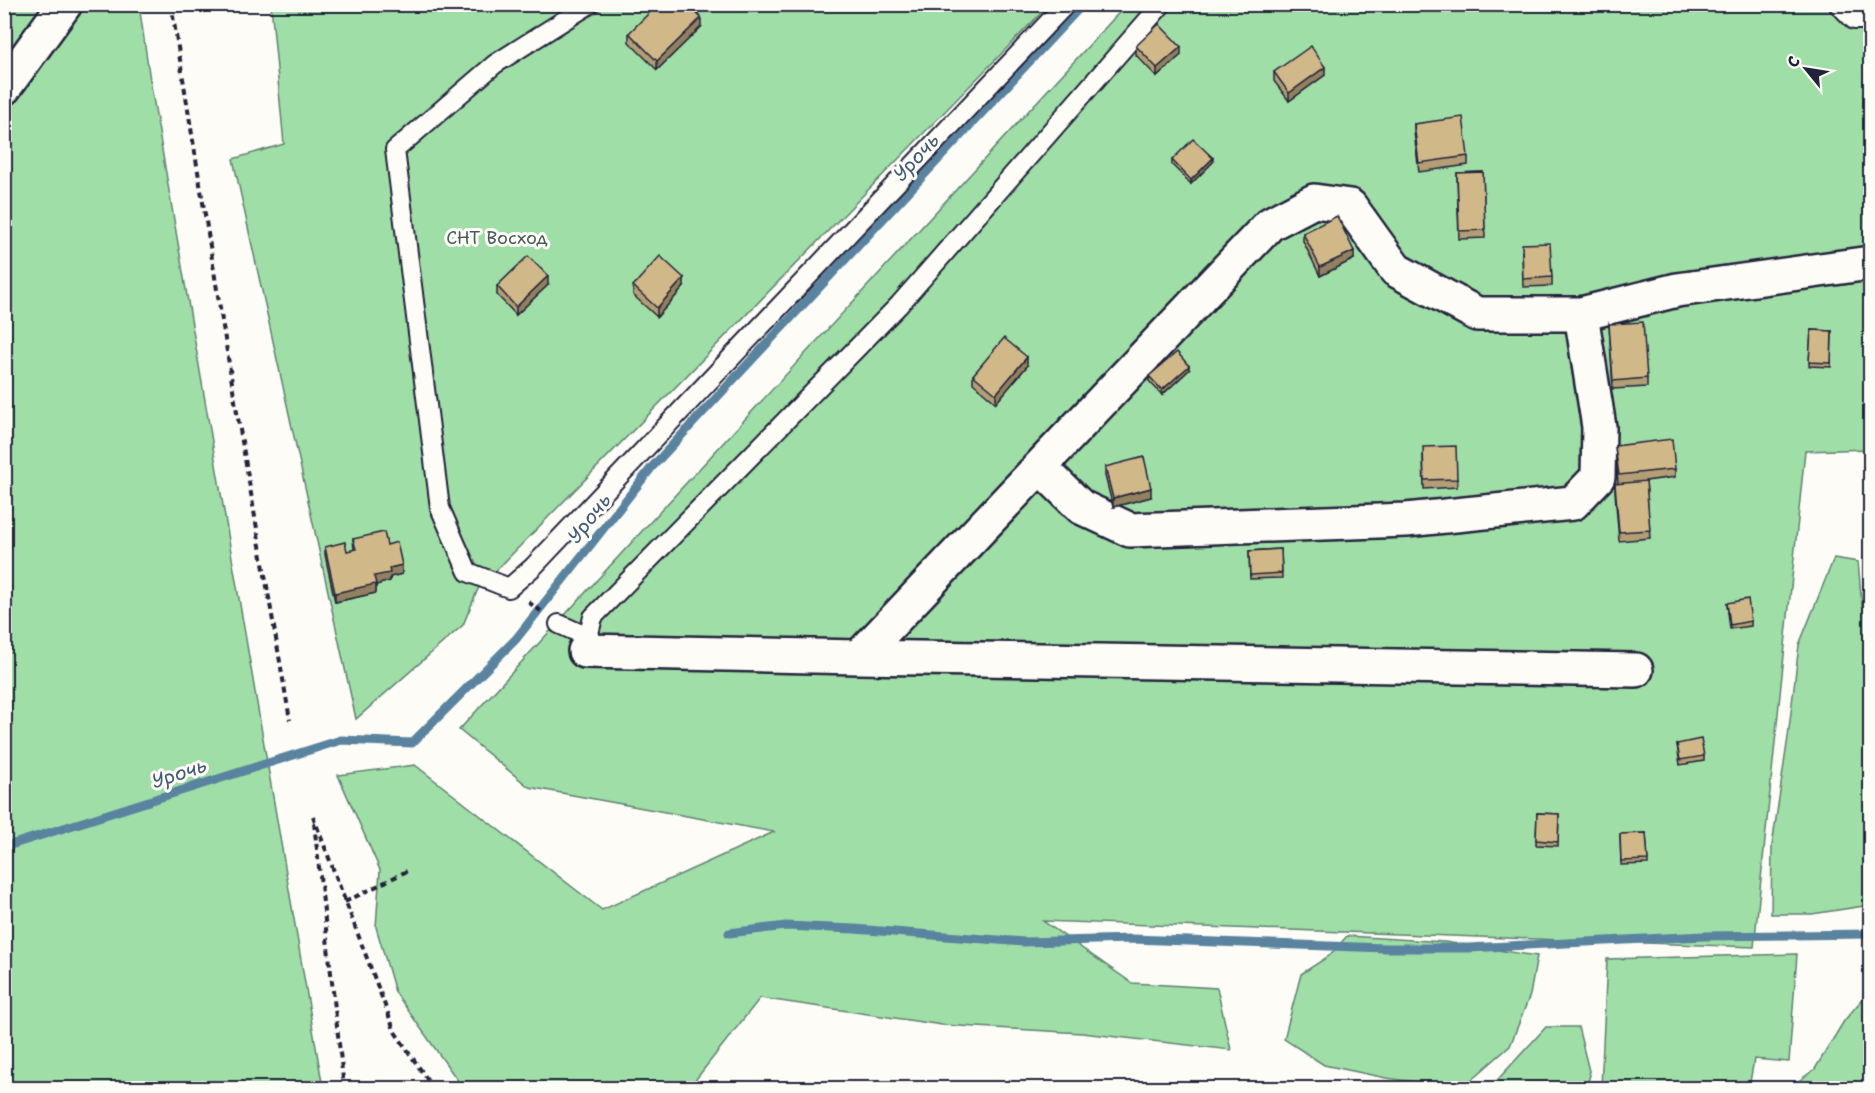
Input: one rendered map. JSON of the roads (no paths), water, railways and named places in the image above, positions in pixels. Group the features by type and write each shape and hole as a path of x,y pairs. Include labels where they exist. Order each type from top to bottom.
{"street":[{"path":"4,88 65,4"},
{"path":"859,657 1270,224 1314,201 1350,206 1396,270 1477,314 1581,314 1677,290 1870,263"},
{"path":"1040,466 1081,507 1130,530 1406,520 1573,503 1599,477 1599,427 1581,314"},
{"path":"587,644 859,657 1636,670"}],"lane":[{"path":"590,4 495,64 395,150 440,508 468,572 508,588 533,567 1066,4"},
{"path":"559,624 587,644 593,617 899,305 1162,4"},
{"path":"1838,4 1854,20 1870,20"}],"waterway":[{"name":"Урочь","path":"4,847 341,740 412,743 516,639 652,467 1083,4"},
{"path":"729,933 786,926 1024,942 1132,939 1386,948 1469,948 1704,936 1870,934"}],"park label":[{"name":"СНТ Восход","path":"497,238"}]}
